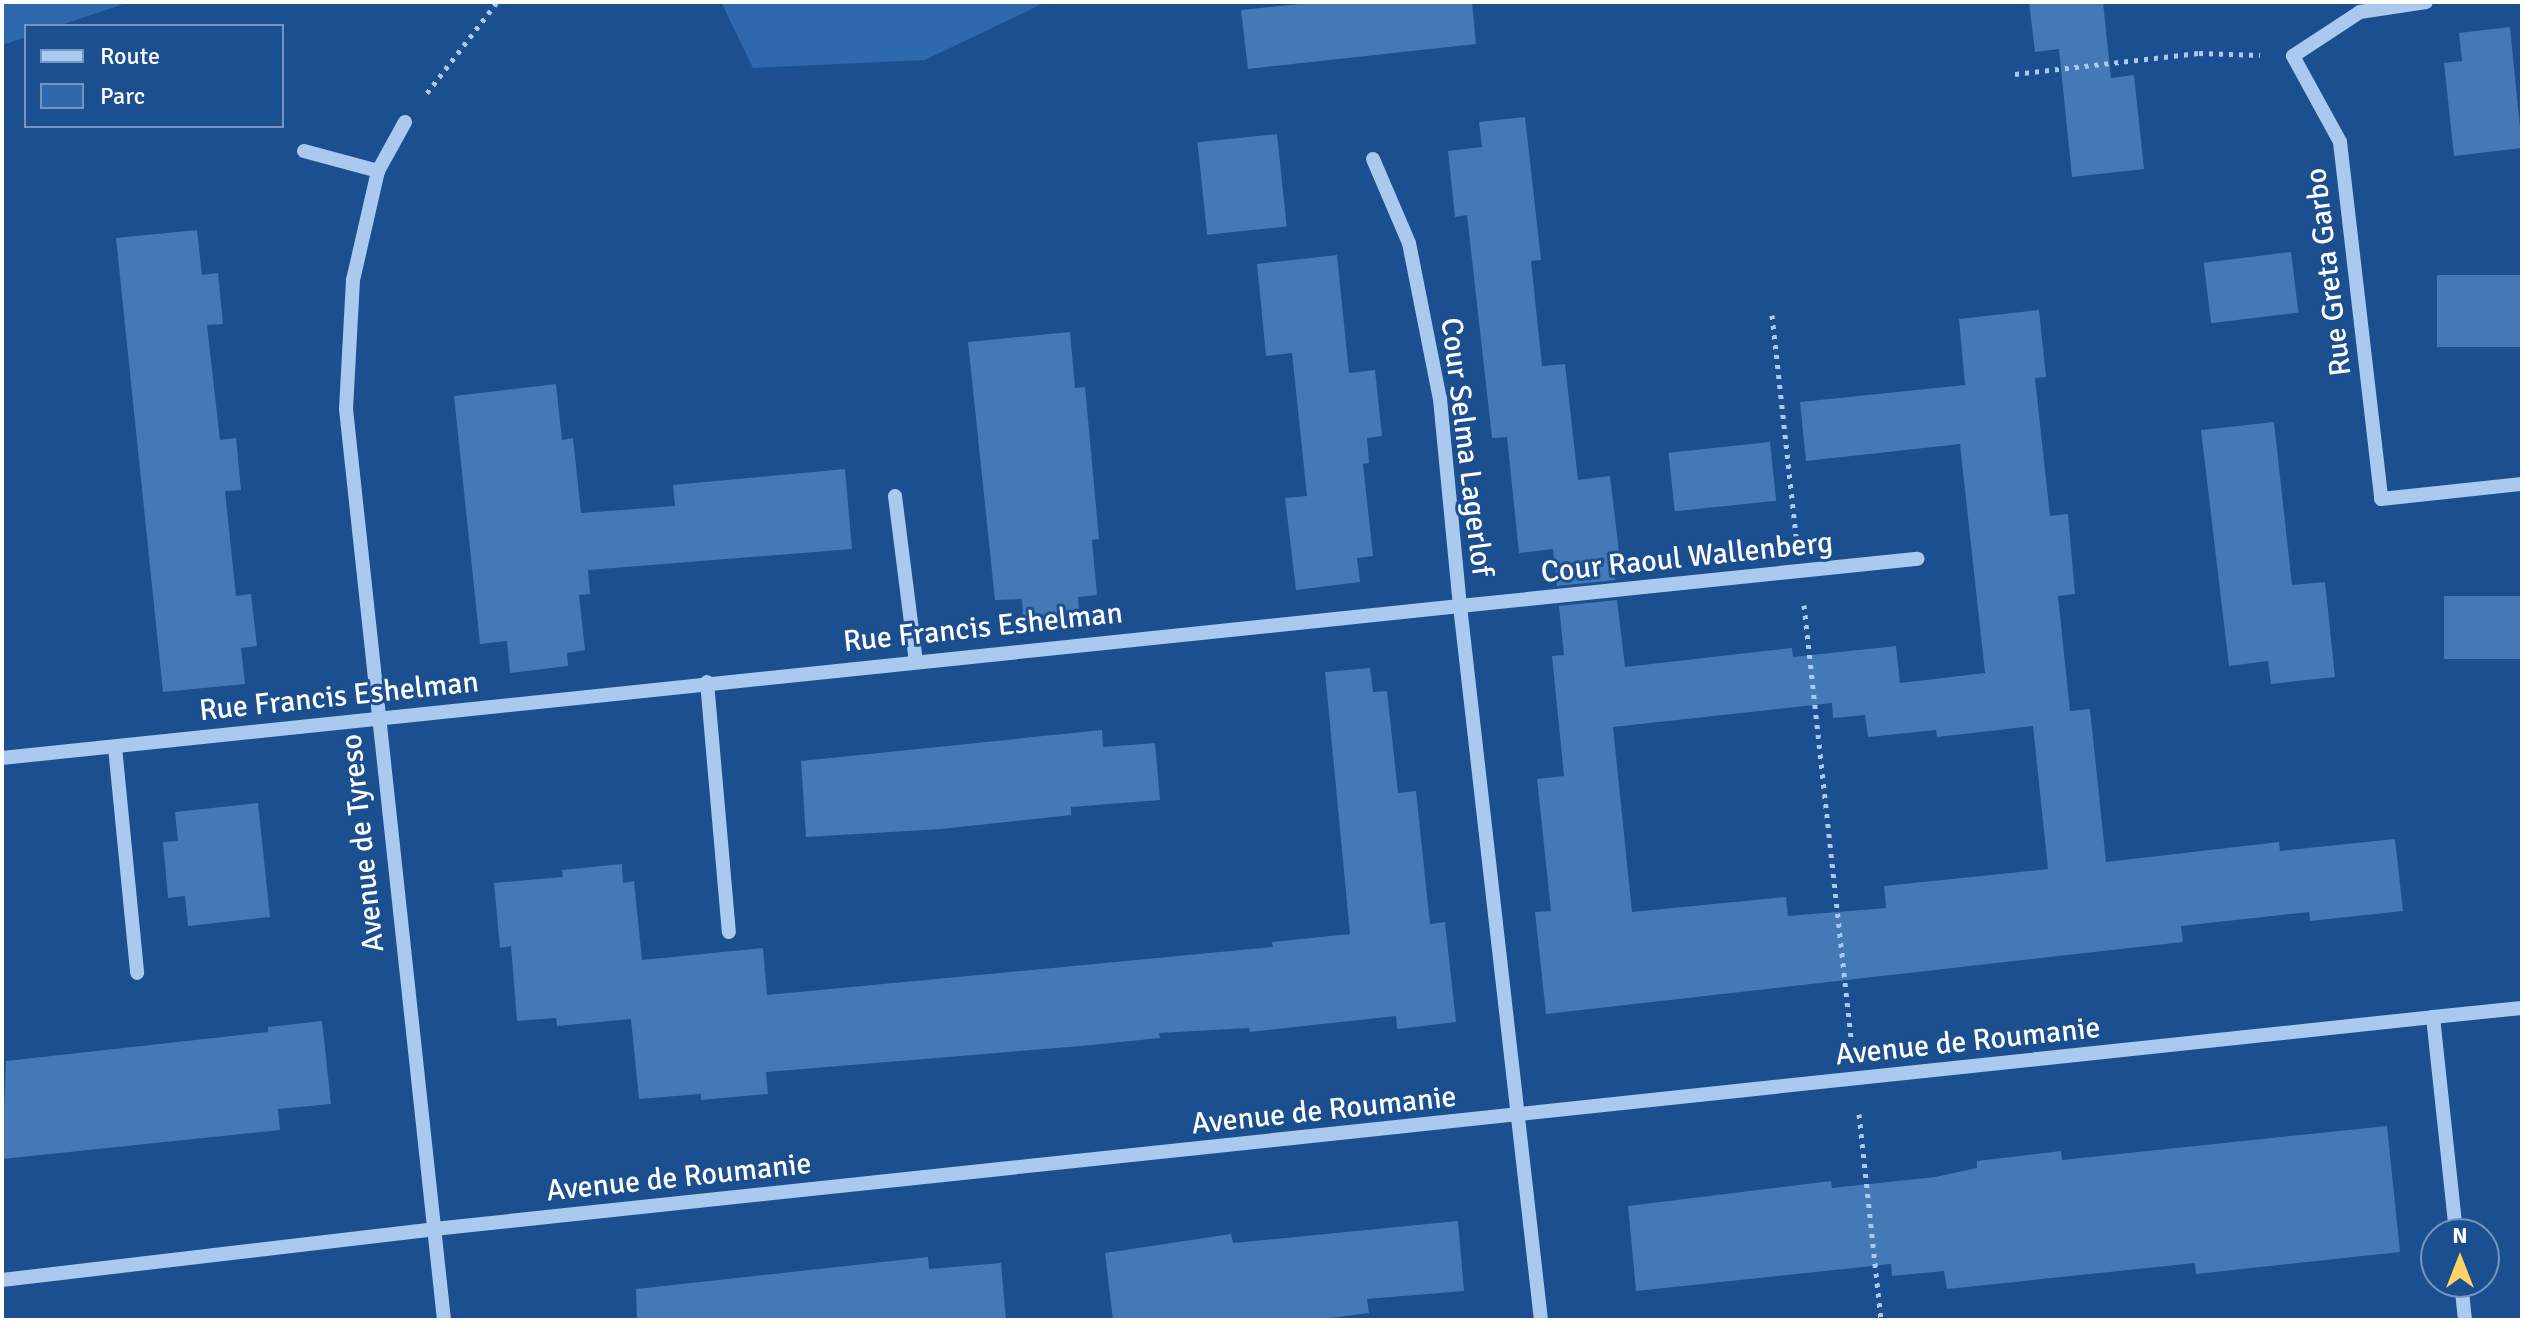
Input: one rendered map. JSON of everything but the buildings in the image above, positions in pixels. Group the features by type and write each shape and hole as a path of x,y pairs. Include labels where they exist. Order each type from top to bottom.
{"street":[{"path":"2293,56 2360,12 2426,2"},
{"name":"Rue Greta Garbo","path":"2293,56 2340,142 2381,499 2522,484"},
{"name":"Avenue de Tyreso","path":"405,122 378,171 353,280 346,409 375,718 444,1320"},
{"path":"304,151 378,171"},
{"name":"Cour Selma Lagerlof","path":"1373,159 1409,243 1437,383 1460,606"},
{"path":"895,496 916,662"},
{"name":"Cour Raoul Wallenberg","path":"1460,606 1801,574 1918,559"},
{"path":"1460,606 1521,1116 1541,1320"},
{"name":"Rue Francis Eshelman","path":"2,758 707,682 1460,606"},
{"path":"707,682 729,932"},
{"path":"115,747 137,973"},
{"path":"2454,1218 2433,1017 2522,1008"},
{"name":"Avenue de Roumanie","path":"2,1280 434,1229 2433,1017"},
{"path":"2463,1298 2465,1320"}],"path":[{"path":"405,122 497,2"},
{"path":"2015,74 2199,53 2293,56"},
{"path":"1772,315 1881,1320"}],"green space":[{"path":"2,2 130,2 64,24 24,24 24,38 2,45"},
{"path":"721,2 1046,2 925,60 753,68"}]}
